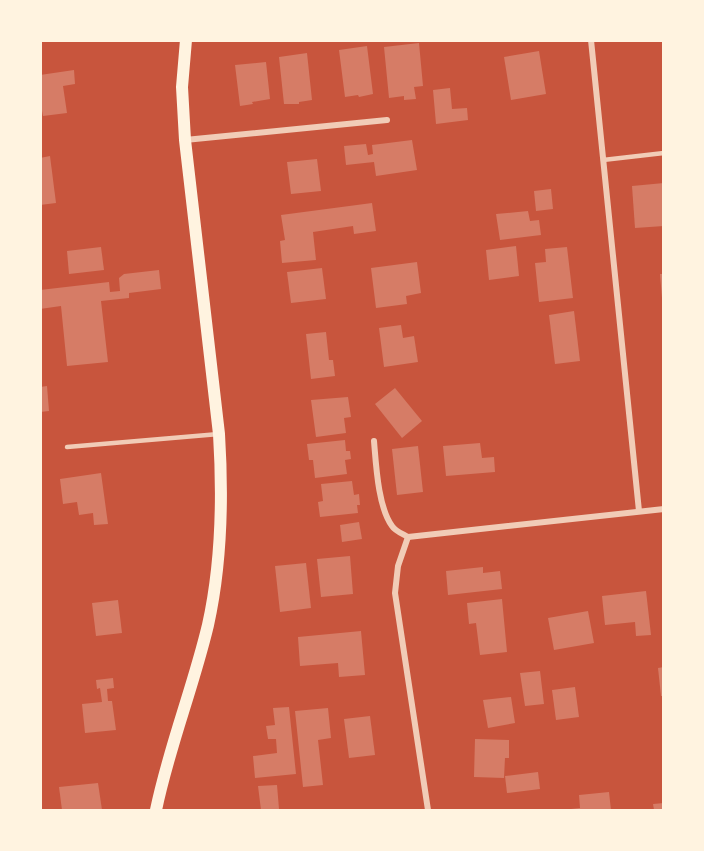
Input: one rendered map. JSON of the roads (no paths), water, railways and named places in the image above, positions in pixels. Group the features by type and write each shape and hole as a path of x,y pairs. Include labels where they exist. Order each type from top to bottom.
{"main road":[{"path":"156,810 168,761 203,646 213,598 221,516 219,434 185,140 183,87 186,40"}],"street":[{"path":"591,40 639,512"},
{"path":"185,140 387,120"},
{"path":"374,441 378,484 385,512 392,528 408,537 663,509"},
{"path":"408,537 398,566 395,592 428,810"}],"lane":[{"path":"603,160 663,153"},
{"path":"67,447 219,434"}]}
